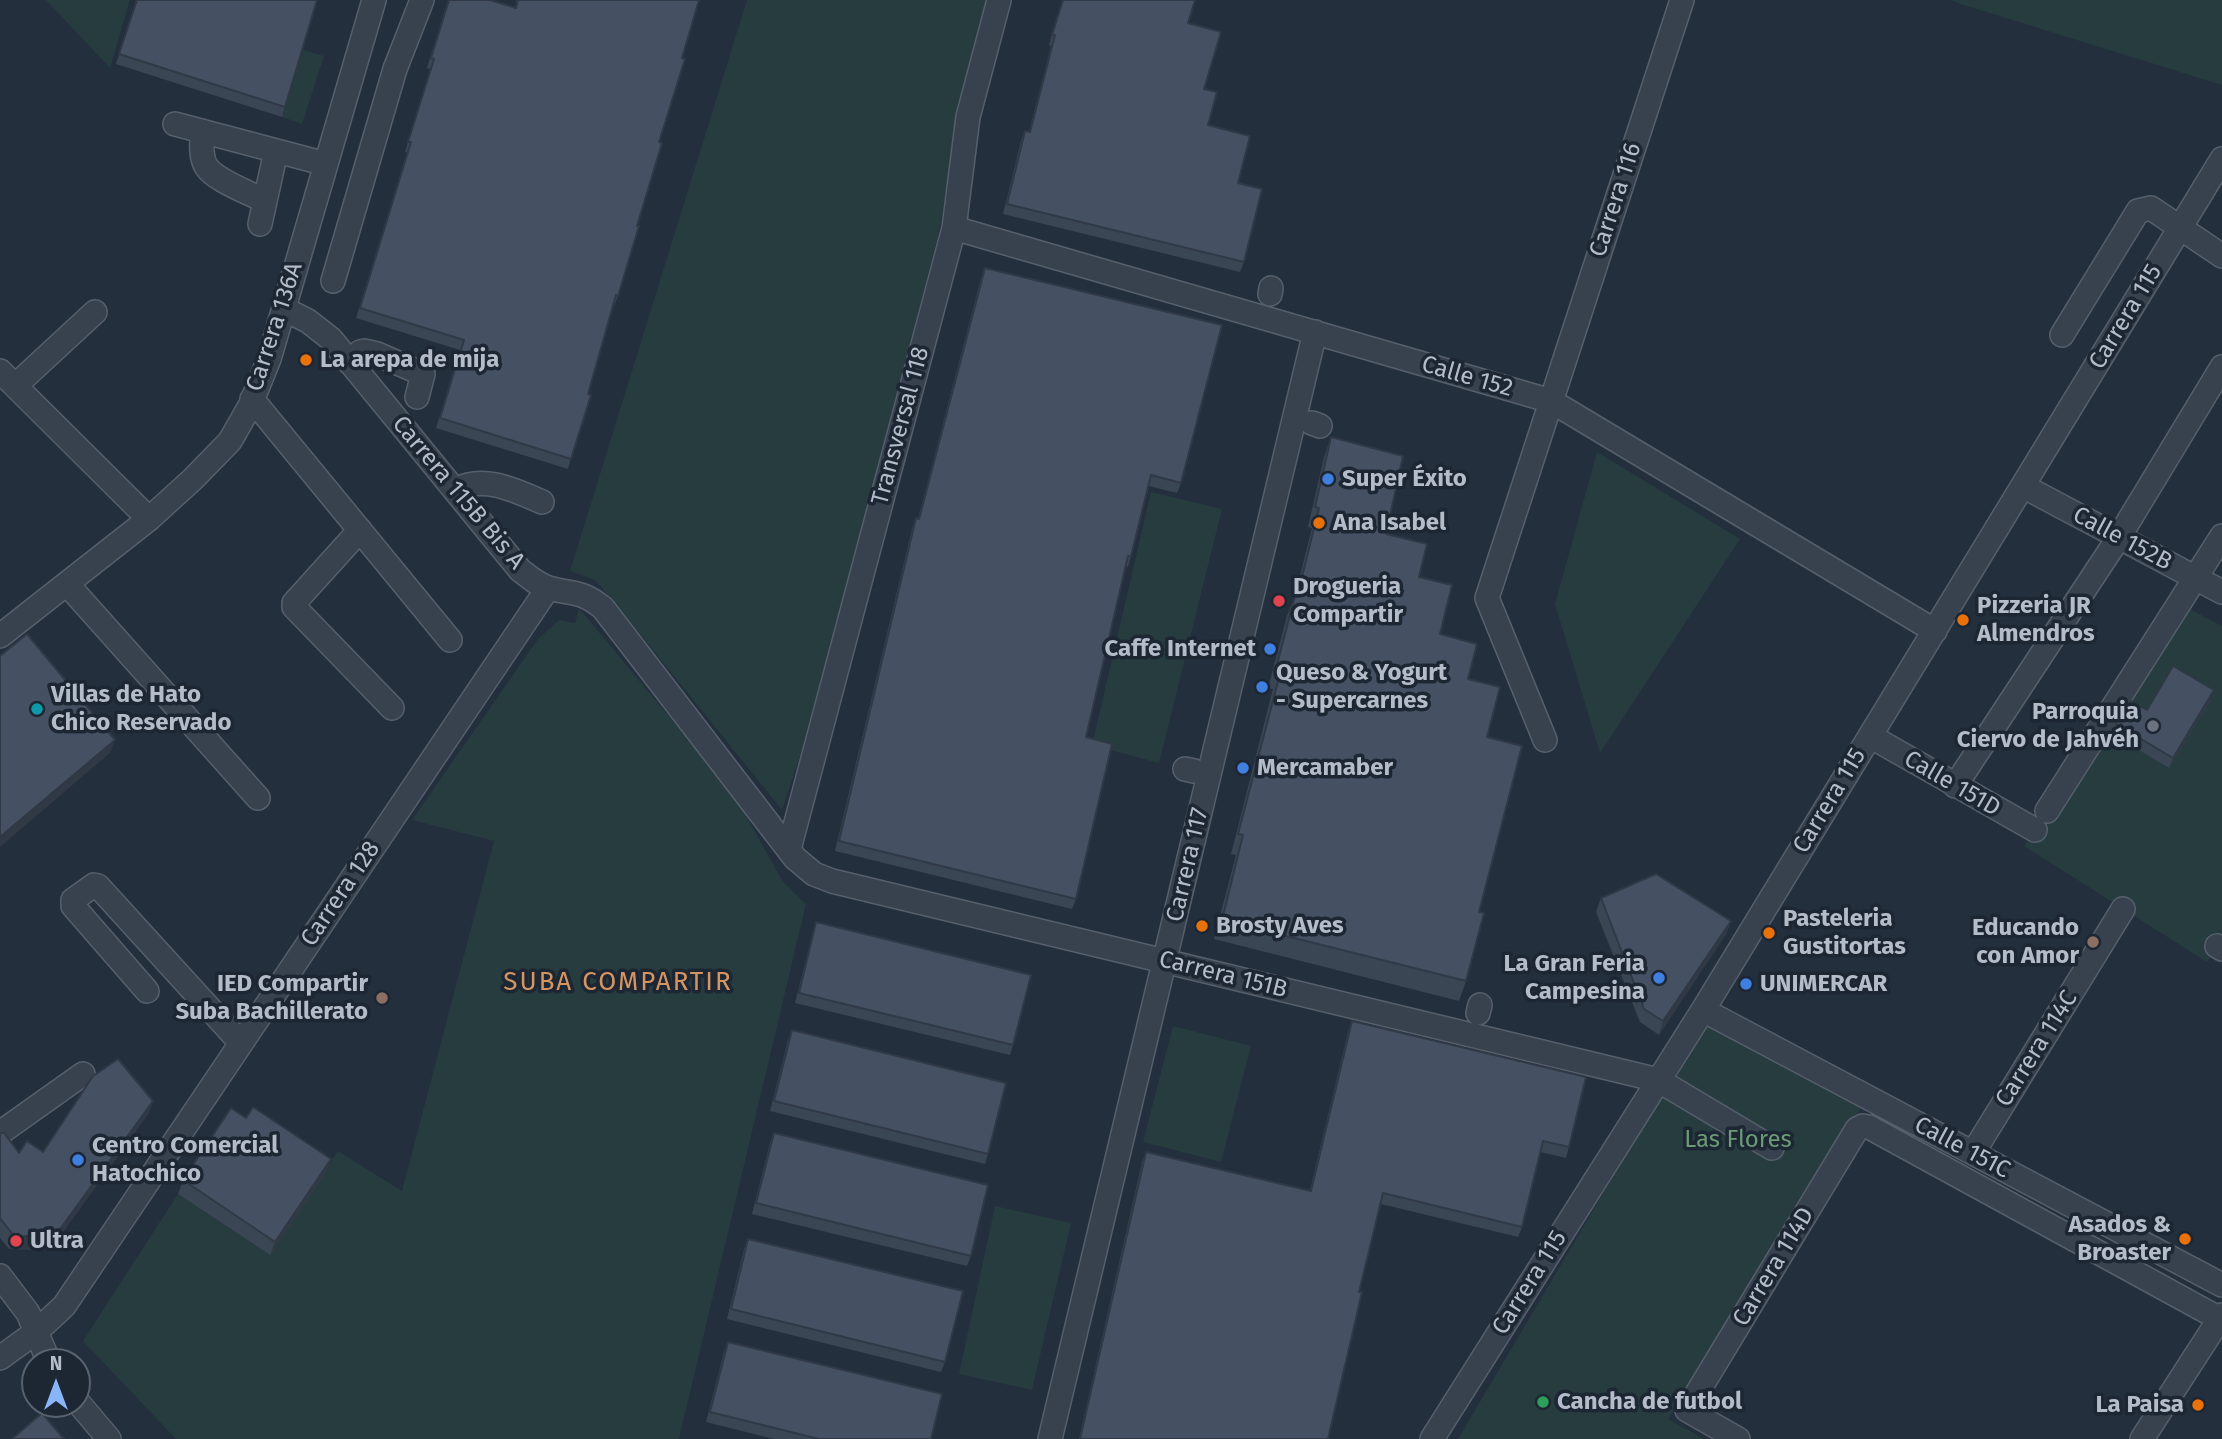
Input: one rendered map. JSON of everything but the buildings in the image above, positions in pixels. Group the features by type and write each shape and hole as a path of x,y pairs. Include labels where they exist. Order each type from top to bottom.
{"street":[{"name":"Carrera 136A","path":"0,636 149,519 229,441 252,399 269,359 374,0"},
{"path":"333,281 395,69 422,0"},
{"name":"Transversal 118","path":"792,854 954,228 968,117 999,0"},
{"name":"Carrera 116","path":"1545,740 1487,597 1682,0"},
{"path":"175,124 326,164"},
{"path":"202,131 202,156 206,166 214,174 265,201"},
{"path":"260,225 276,151"},
{"name":"Carrera 115","path":"1432,1439 1703,1010 2222,159"},
{"path":"2062,335 2138,211 2151,208 2222,256"},
{"name":"Calle 152","path":"954,228 1551,401 1935,631"},
{"name":"Carrera 115B Bis A","path":"284,309 308,321 331,339 520,570 533,581 548,588 582,593 603,608 792,854"},
{"path":"95,312 7,379 149,519"},
{"name":"Carrera 117","path":"1050,1439 1315,332"},
{"path":"350,363 360,352 370,351 423,374 417,397"},
{"path":"1955,786 2119,537 2222,367"},
{"path":"252,399 450,640"},
{"path":"456,490 464,485 494,484 542,502"},
{"name":"Calle 152B","path":"2023,486 2222,592"},
{"path":"360,530 294,603 294,607 392,708"},
{"path":"2196,578 2222,536"},
{"name":"Calle 151D","path":"1870,736 1955,786 2041,821 2196,578"},
{"path":"67,584 258,798"},
{"name":"Carrera 128","path":"4,1349 36,1332 64,1306 548,588"},
{"name":"Carrera 151B","path":"792,854 814,874 832,881 1658,1080 1773,1148"},
{"path":"147,991 73,906 73,900 94,885 98,886 241,1043"},
{"name":"Carrera 114C","path":"1973,1153 2123,909"},
{"name":"Calle 151C","path":"1703,1010 2222,1285"},
{"path":"0,1133 83,1074"},
{"name":"Calle 151C","path":"1863,1126 2221,1318"},
{"name":"Carrera 114D","path":"1738,1439 1687,1410 1857,1129 1863,1126"},
{"path":"0,1276 19,1298 43,1348"},
{"path":"2142,1439 2221,1318"},
{"path":"4,1349 21,1357"},
{"path":"91,1418 109,1439"}],"green space":[{"path":"46,0 130,0 110,68"},
{"path":"747,0 988,0 959,113 940,229 807,735 782,810 611,598 595,580 570,571"},
{"path":"1951,0 2222,0 2222,85 1961,4"},
{"path":"303,50 324,56 302,124 282,117"},
{"path":"1597,452 1740,539 1600,753 1555,604"},
{"path":"1151,492 1222,509 1159,763 1092,745"},
{"path":"2180,604 2222,626 2222,938 2207,962 2024,846"},
{"path":"579,608 735,796 783,882 806,904 679,1439 176,1439 83,1341 178,1194 270,1255 338,1151 402,1191 494,841 412,820 538,639 559,620 575,623"},
{"name":"Las Flores","path":"1705,1021 1862,1106 1668,1419 1704,1439 1458,1439"},
{"path":"1173,1026 1251,1046 1221,1162 1143,1142"},
{"path":"995,1206 1071,1223 1032,1390 959,1374"}],"place":[{"name":"La arepa de mija","path":"306,360"},
{"name":"Super Éxito","path":"1328,479"},
{"name":"Ana Isabel","path":"1319,523"},
{"name":"Drogueria Compartir","path":"1279,601"},
{"name":"Pizzeria JR Almendros","path":"1963,620"},
{"name":"Caffe Internet","path":"1270,649"},
{"name":"Queso & Yogurt - Supercarnes","path":"1262,687"},
{"name":"Villas de Hato Chico Reservado","path":"37,709"},
{"name":"Parroquia Ciervo de Jahvéh","path":"2153,726"},
{"name":"Mercamaber","path":"1243,768"},
{"name":"Brosty Aves","path":"1202,926"},
{"name":"Pasteleria Gustitortas","path":"1769,933"},
{"name":"Educando con Amor","path":"2093,942"},
{"name":"La Gran Feria Campesina","path":"1659,978"},
{"name":"UNIMERCAR","path":"1746,984"},
{"name":"IED Compartir Suba Bachillerato","path":"382,998"},
{"name":"Centro Comercial Hatochico","path":"78,1160"},
{"name":"Asados & Broaster","path":"2185,1239"},
{"name":"Ultra","path":"16,1241"},
{"name":"Cancha de futbol","path":"1543,1402"},
{"name":"La Paisa","path":"2198,1405"}],"district":[{"name":"SUBA COMPARTIR","path":"618,983"}]}
